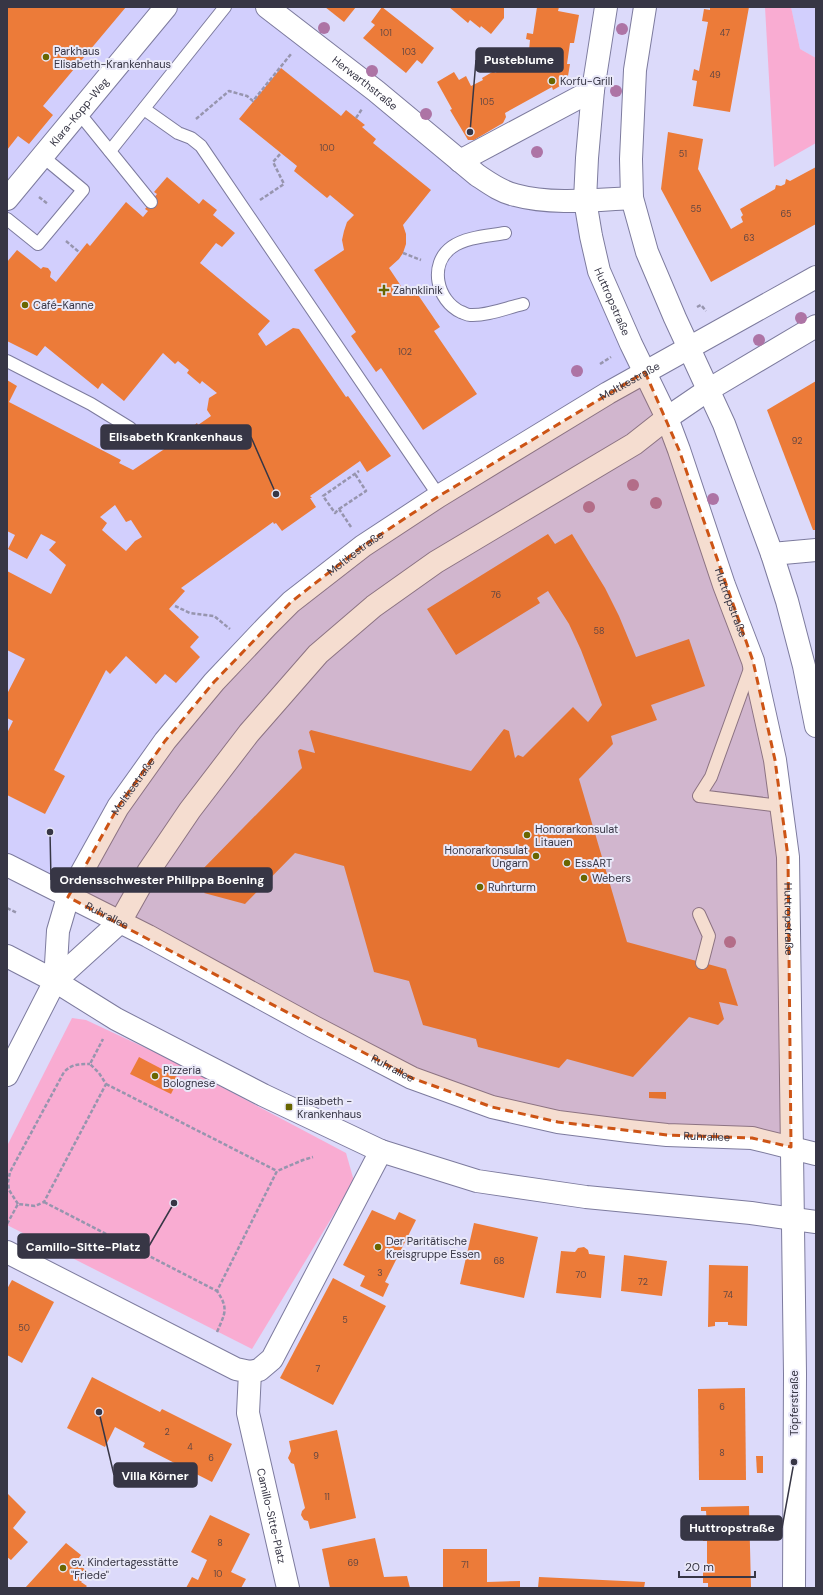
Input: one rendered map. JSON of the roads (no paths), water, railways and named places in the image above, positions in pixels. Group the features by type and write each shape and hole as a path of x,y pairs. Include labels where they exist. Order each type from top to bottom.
{"main road":[{"name":"Klara-Kopp-Weg","path":"7,199 166,7"},
{"name":"Herwarthstraße","path":"267,7 376,91 460,161 492,185 515,195 544,200 632,198"},
{"name":"Huttropstraße","path":"606,7 593,90 587,158 586,200 591,236 600,271 631,344 667,418 679,450 724,585 753,661 775,760 788,857 793,1218"},
{"path":"645,7 635,70 631,159 632,198 647,252 688,347 724,424 772,554 787,601 804,666 816,726"},
{"path":"460,161 593,90"},
{"name":"Moltkestraße","path":"54,981 58,931 68,897 118,806 165,741 214,682 291,602 363,546 439,496 558,422 688,347 816,277"},
{"name":"Moltkestraße","path":"7,1074 54,981 120,922 148,872 190,810 249,733 318,654 374,606 436,562 634,444 667,418 708,390 816,326"},
{"path":"772,554 816,550"},
{"name":"Ruhrallee","path":"7,865 120,922 412,1078 492,1107 558,1122 667,1135 752,1138 816,1154"},
{"path":"7,956 54,981 116,1019 263,1094 381,1151 477,1181 586,1197 793,1218 816,1222"},
{"path":"7,1252 236,1369 250,1372 259,1370 272,1359 381,1151"},
{"name":"Töpferstraße","path":"793,1218 795,1374 794,1588"},
{"name":"Camillo-Sitte-Platz","path":"250,1372 248,1413 288,1588"}],"lane":[{"path":"110,150 225,7"},
{"path":"144,109 178,133 191,138 201,146 439,496"},
{"path":"79,113 151,202"},
{"path":"7,219 38,244 83,190 42,156"},
{"path":"505,233 464,242 452,247 444,256 440,266 438,275 439,288 445,300 455,310 468,316 488,314 523,304"},
{"path":"7,361 91,404 130,428"},
{"path":"753,661 710,777 699,796 781,806"},
{"path":"699,914 709,936 702,963"}],"place":[{"name":"Parkhaus Elisabeth-Krankenhaus","path":"46,57"},
{"name":"Korfu-Grill","path":"552,81"},
{"name":"Pusteblume","path":"470,132"},
{"name":"Zahnklinik","path":"384,290"},
{"name":"Café-Kanne","path":"25,305"},
{"name":"Elisabeth Krankenhaus","path":"276,494"},
{"name":"Ordensschwester Philippa Boening","path":"50,832"},
{"name":"Honorarkonsulat Litauen","path":"527,835"},
{"name":"Honorarkonsulat Ungarn","path":"536,856"},
{"name":"EssART","path":"567,863"},
{"name":"Webers","path":"584,878"},
{"name":"Ruhrturm","path":"480,887"},
{"name":"Pizzeria Bolognese","path":"155,1076"},
{"name":"Elisabeth - Krankenhaus","path":"289,1107"},
{"name":"Camillo-Sitte-Platz","path":"174,1203"},
{"name":"Der Paritätische Kreisgruppe Essen","path":"378,1247"},
{"name":"Villa Körner","path":"99,1412"},
{"name":"Huttropstraße","path":"794,1462"},
{"name":"ev. Kindertagesstätte \"Friede\"","path":"63,1568"}]}
